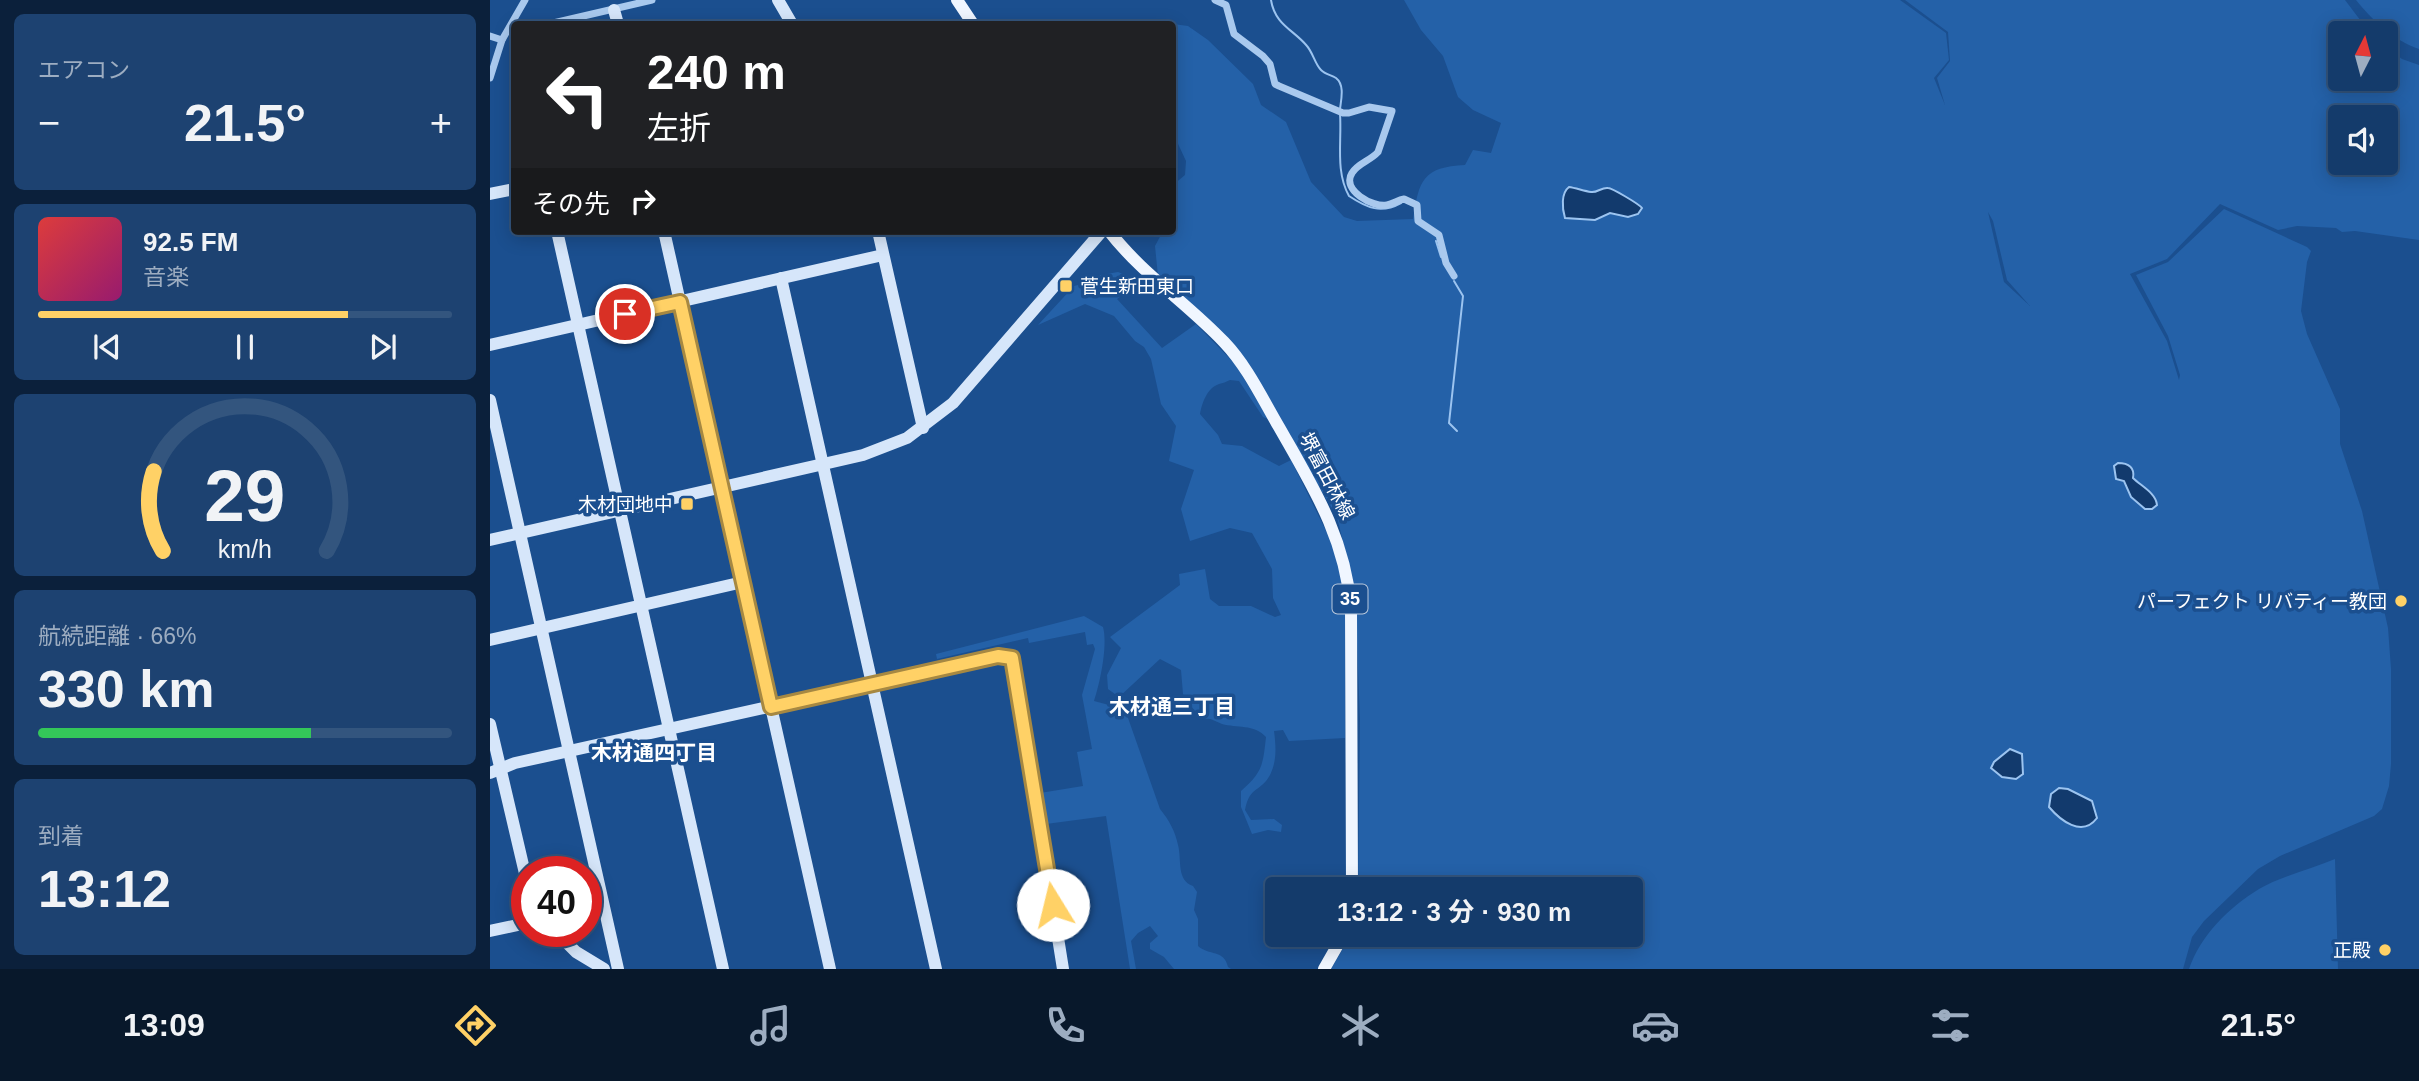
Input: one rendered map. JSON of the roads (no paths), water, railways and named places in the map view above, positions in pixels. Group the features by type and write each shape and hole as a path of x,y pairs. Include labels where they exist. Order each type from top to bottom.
{"main road":[{"path":"957,0 971,21"},
{"name":"堺富田林線","path":"1112,235 1133,260 1231,350 1253,381 1318,494 1334,529 1346,567 1351,608 1352,877"},
{"path":"1324,969 1337,947"}],"street":[{"path":"513,21 525,0"},
{"path":"563,21 652,0"},
{"path":"778,0 790,21"},
{"path":"1215,0 1226,5 1234,34 1270,64 1275,84 1343,113 1369,107 1392,111 1378,152 1373,158 1357,166 1349,177 1349,184 1355,193 1370,202 1388,205 1404,199 1417,205 1419,221 1439,235 1446,264 1454,276"},
{"path":"614,10 617,21"},
{"path":"490,78 511,25"},
{"path":"490,36 504,37 511,34"},
{"path":"490,194 511,190"},
{"path":"558,235 723,969"},
{"path":"665,235 830,969"},
{"path":"879,235 923,428"},
{"path":"490,540 885,448 923,428 960,395 1099,235"},
{"path":"490,345 883,255"},
{"path":"781,278 936,969"},
{"path":"490,400 618,969"},
{"path":"490,640 743,582"},
{"path":"495,771 515,763 998,656 1012,658 1063,969"},
{"path":"490,724 495,771 520,856"},
{"path":"490,932 511,927"},
{"path":"572,947 604,969"}],"waterway":[{"path":"1271,0 1276,15 1307,46 1319,68 1339,81 1342,93 1340,109"},
{"path":"1340,114 1342,176 1349,196 1362,204 1381,209 1401,203"},
{"path":"1436,241 1441,257"},
{"path":"1454,281 1463,296 1449,423 1457,431"}],"place":[{"name":"菅生新田東口","path":"1066,286"},
{"name":"木材団地中","path":"687,504"},
{"name":"パーフェクト リバティー教団","path":"2401,601"},
{"name":"正殿","path":"2385,950"}],"district":[{"name":"木材通三丁目","path":"1172,706"},
{"name":"木材通四丁目","path":"654,752"}]}
